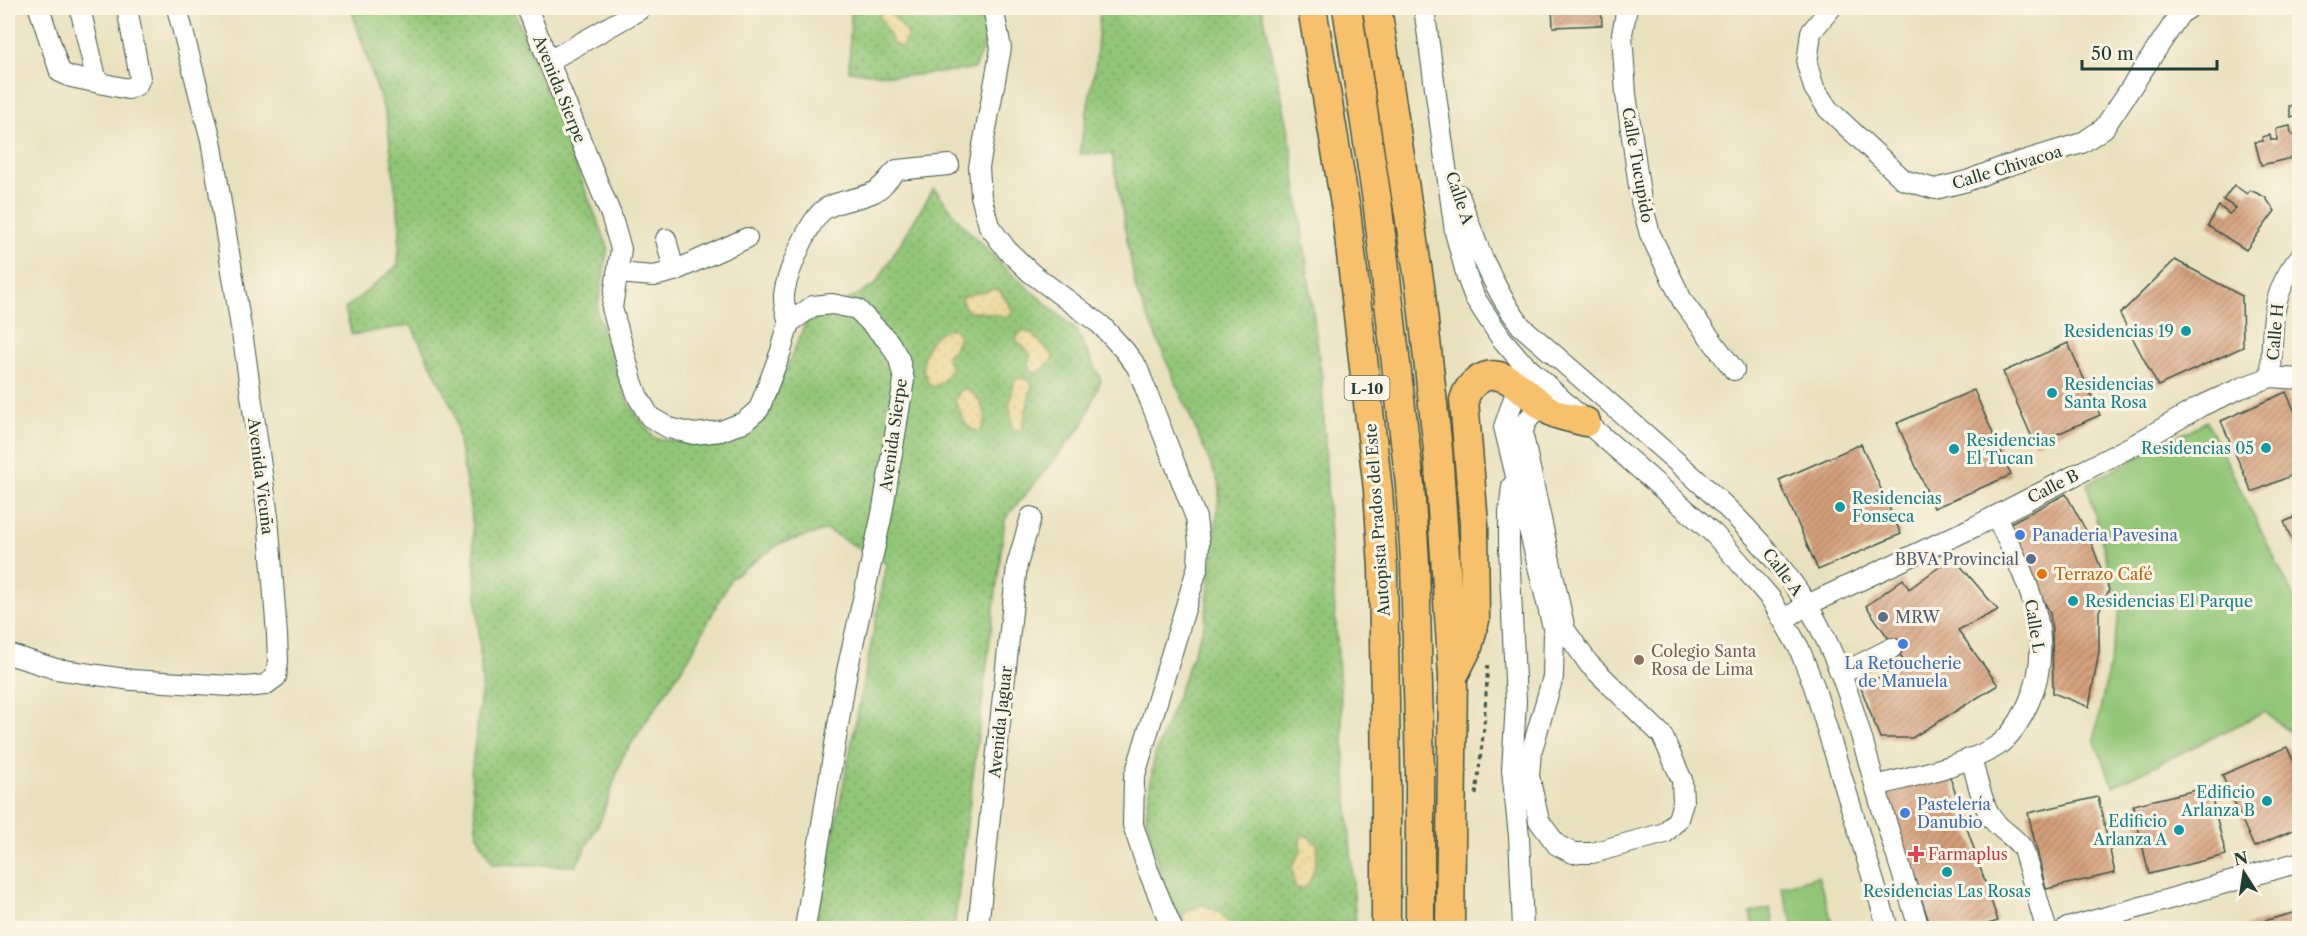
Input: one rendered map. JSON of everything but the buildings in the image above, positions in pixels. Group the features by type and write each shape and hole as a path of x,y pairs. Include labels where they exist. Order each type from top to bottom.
{"highway":[{"name":"Autopista Prados del Este","path":"1312,8 1346,210 1378,490 1383,568 1386,928"},
{"name":"Autopista Prados del Este","path":"1347,8 1377,200 1410,485 1415,562 1420,772 1420,928"},
{"path":"1377,8 1420,285 1438,450 1453,676 1450,928"},
{"path":"1453,676 1468,647 1475,620 1474,524 1464,400 1471,386 1485,376 1503,377 1553,413 1586,422"}],"street":[{"path":"39,8 60,72 71,77 128,89 137,85 140,78 127,8"},
{"path":"80,8 97,82"},
{"name":"Avenida Vicuña","path":"8,654 56,669 132,680 246,687 265,685 276,677 278,644 268,517 245,352 211,140 177,8"},
{"name":"Avenida Sierpe","path":"527,8 611,214 621,249 612,308 632,381 638,398 650,417 669,428 694,434 721,430 744,423 759,409 789,323 813,306 832,304 858,309 889,342 899,359 904,380 882,514 847,670 805,928"},
{"path":"993,8 1001,48 979,166 981,196 989,226 1030,273 1101,325 1137,367 1196,518 1199,543 1198,566 1134,778 1133,825 1148,870 1172,928"},
{"path":"1424,8 1446,158"},
{"name":"Calle Tucupido","path":"1627,8 1622,34 1626,94 1641,201 1650,234 1683,302 1734,370"},
{"name":"Calle Chivacoa","path":"1831,8 1811,32 1807,64 1814,88 1828,109 1904,180 1935,189 1967,181 2000,168 2082,143 2104,128 2180,14 2189,8"},
{"path":"549,61 639,10"},
{"name":"Calle A","path":"1446,158 1455,232 1467,277 1475,298 1500,338 1586,422 1714,534 1771,599 1799,648 1814,687 1888,928"},
{"name":"Calle A","path":"1446,158 1479,254 1505,304 1521,326 1713,493 1774,558 1807,605 1841,674 1860,725 1919,928"},
{"path":"789,323 784,299 786,284 791,268 817,215 840,202 874,193 885,185 897,170 949,165"},
{"path":"666,238 674,271"},
{"path":"617,273 654,276 674,271 747,238"},
{"name":"Calle H","path":"2271,377 2275,303 2283,279 2300,257"},
{"name":"Calle B","path":"1783,620 1807,605 1995,516 2134,445 2201,406 2271,377 2300,379"},
{"path":"1518,386 1504,427 1554,632 1553,676 1534,742 1521,773 1539,821 1557,845 1573,853 1592,853 1665,833 1678,819 1683,802 1682,780 1662,735 1589,664 1565,630 1523,436 1523,429 1531,415 1544,406"},
{"path":"1514,472 1509,513 1521,773 1519,836 1523,928"},
{"name":"Calle L","path":"1876,786 1971,758 1997,746 2008,736 2025,712 2036,686 2041,661 2040,630 2031,595 1995,516"},
{"name":"Avenida Jaguar","path":"978,928 1017,566 1031,517"},
{"path":"1841,674 1892,648"},
{"path":"1971,758 1989,815 1995,823 2017,840 2023,849 2046,928"},
{"path":"2067,928 2300,862"}],"green space":[{"path":"351,8 513,8 608,247 597,312 628,403 654,438 717,447 765,420 805,324 875,285 934,188 961,223 1005,268 1076,330 1101,380 1082,426 1005,519 954,928 815,928 887,564 827,530 781,543 731,578 690,656 623,756 601,819 576,866 493,864 477,835 471,774 482,685 472,519 454,411 411,325 352,335 345,309 398,265 400,228 387,120"},
{"path":"851,8 1000,8 974,69 906,76 849,71"},
{"path":"1100,8 1262,8 1289,131 1322,379 1328,507 1356,928 1176,928 1170,914 1146,817 1154,758 1205,622 1220,486 1136,290 1112,154 1079,154 1096,62"},
{"path":"2207,421 2299,608 2300,688 2296,706 2299,710 2299,739 2265,712 2113,786 2094,740 2120,611 2087,484"},
{"path":"1818,876 1834,928 1794,928 1781,887"},
{"path":"1770,908 1775,928 1754,928 1750,913"}],"sand":[{"path":"886,8 908,36 901,48 893,43 879,15"},
{"path":"992,289 999,290 1013,311 1007,317 968,312 961,297"},
{"path":"947,329 954,329 959,336 953,351 948,354 947,359 951,368 944,380 932,387 924,371 924,354 933,339"},
{"path":"1022,331 1033,334 1054,357 1041,372 1032,372 1028,365 1031,354 1016,338"},
{"path":"1015,378 1027,379 1032,384 1022,430 1013,431 1009,405"},
{"path":"965,388 976,397 986,417 981,431 967,425 955,401 960,391"},
{"path":"1302,834 1318,845 1317,856 1306,888 1295,888 1292,866 1301,851"},
{"path":"1201,905 1219,912 1230,928 1182,928 1184,913"}],"place":[{"name":"Residencias 19","path":"2186,331"},
{"name":"Residencias Santa Rosa","path":"2052,393"},
{"name":"Residencias 05","path":"2266,448"},
{"name":"Residencias El Tucan","path":"1954,449"},
{"name":"Residencias Fonseca","path":"1840,507"},
{"name":"Panaderia Pavesina","path":"2020,535"},
{"name":"BBVA Provincial","path":"2031,559"},
{"name":"Terrazo Café","path":"2042,574"},
{"name":"Residencias El Parque","path":"2073,601"},
{"name":"MRW","path":"1883,617"},
{"name":"La Retoucherie de Manuela","path":"1903,644"},
{"name":"Colegio Santa Rosa de Lima","path":"1639,660"},
{"name":"Edificio Arlanza B","path":"2267,801"},
{"name":"Pastelería Danubio","path":"1905,813"},
{"name":"Edificio Arlanza A","path":"2179,830"},
{"name":"Farmaplus","path":"1916,854"},
{"name":"Residencias Las Rosas","path":"1947,872"}]}
